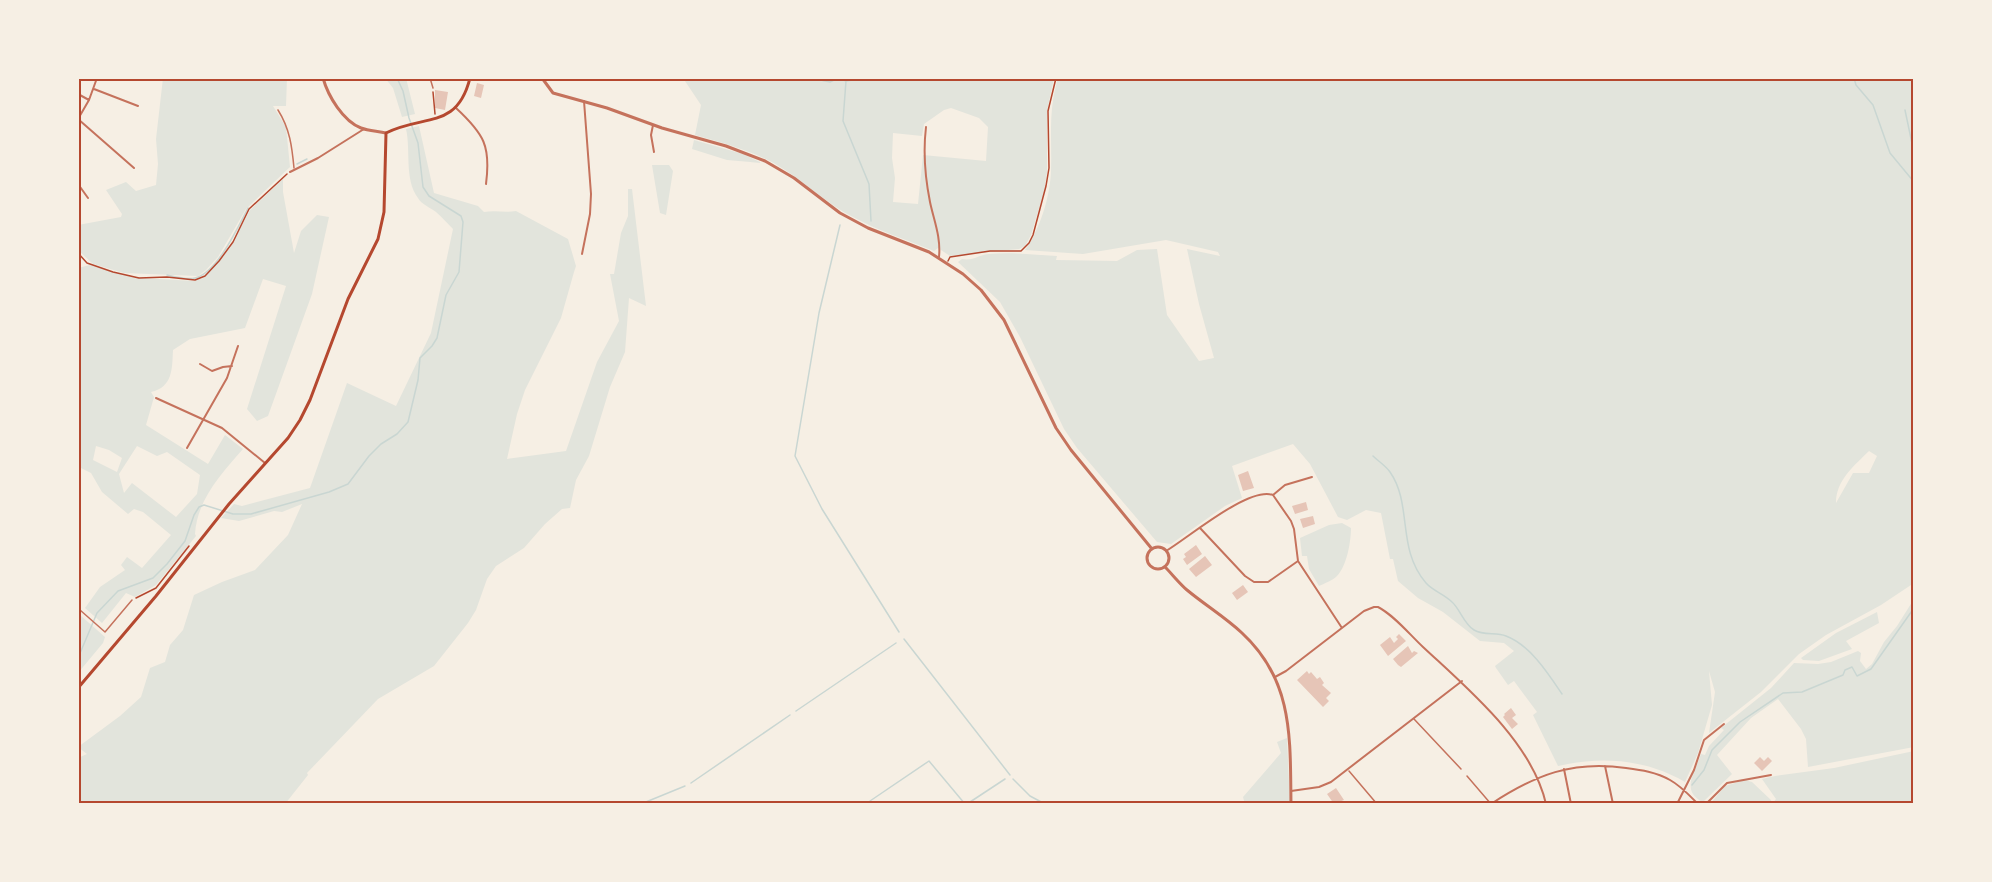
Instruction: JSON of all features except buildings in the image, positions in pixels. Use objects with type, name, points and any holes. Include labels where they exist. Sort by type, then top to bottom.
[{"type":"main road","points":[[78,688],[219,515],[288,438],[300,420],[310,400],[348,299],[378,239],[384,212],[386,132],[436,118],[456,108],[464,98],[470,78]]},
{"type":"street","points":[[97,78],[89,100],[78,119],[134,168]]},
{"type":"street","points":[[323,78],[333,99],[354,124],[364,129],[386,132]]},
{"type":"street","points":[[542,78],[553,93],[745,153],[780,170],[840,213],[947,262],[975,285],[993,304],[1004,320],[1056,428],[1071,450],[1152,549]]},
{"type":"street","points":[[94,89],[138,106]]},
{"type":"street","points":[[78,94],[89,100]]},
{"type":"street","points":[[582,254],[590,214],[591,194],[584,101]]},
{"type":"street","points":[[456,108],[474,124],[485,142],[488,154],[486,184]]},
{"type":"street","points":[[652,125],[654,153]]},
{"type":"street","points":[[926,127],[925,170],[938,231],[939,257]]},
{"type":"street","points":[[290,172],[318,158],[364,129]]},
{"type":"street","points":[[78,184],[88,198]]},
{"type":"street","points":[[187,448],[232,366],[238,346]]},
{"type":"street","points":[[200,364],[212,371],[232,366]]},
{"type":"street","points":[[156,398],[204,419],[234,436],[265,463]]},
{"type":"street","points":[[1166,550],[1243,501],[1264,494],[1273,495],[1285,485],[1312,477]]},
{"type":"street","points":[[1273,495],[1291,521],[1298,561],[1342,628]]},
{"type":"street","points":[[1200,528],[1245,576],[1254,582],[1268,582],[1298,561]]},
{"type":"street","points":[[1159,547],[1166,550],[1169,558],[1165,567],[1156,569],[1148,563],[1148,555],[1152,549],[1159,547]]},
{"type":"street","points":[[1165,567],[1186,590],[1242,633],[1275,677],[1284,701],[1290,736],[1292,804]]},
{"type":"street","points":[[1275,677],[1364,611],[1378,607],[1462,681],[1499,721],[1525,756],[1537,777],[1546,804]]},
{"type":"street","points":[[1291,791],[1319,787],[1331,782],[1462,681]]},
{"type":"street","points":[[1677,804],[1704,740],[1724,724]]},
{"type":"street","points":[[1494,803],[1537,777],[1564,769],[1605,766],[1655,773],[1684,790],[1698,804]]},
{"type":"street","points":[[1605,766],[1613,804]]},
{"type":"street","points":[[1564,769],[1571,804]]},
{"type":"street","points":[[1706,804],[1727,783],[1771,775]]},
{"type":"lane","points":[[430,78],[433,88]]},
{"type":"lane","points":[[278,110],[286,122],[291,140],[294,168]]},
{"type":"lane","points":[[80,610],[105,632],[132,600]]},
{"type":"lane","points":[[1414,718],[1461,769]]},
{"type":"lane","points":[[1348,770],[1377,804]]},
{"type":"lane","points":[[1467,776],[1494,803]]},
{"type":"path","points":[[947,262],[950,257],[970,254],[1021,251],[1031,240],[1047,179],[1048,111],[1056,78]]},
{"type":"path","points":[[433,88],[436,118]]},
{"type":"path","points":[[78,253],[87,263],[139,278],[195,280],[205,276],[219,261],[233,242],[249,209],[290,172]]},
{"type":"path","points":[[132,600],[156,588],[189,546],[193,548]]},
{"type":"shaded area","points":[[163,78],[287,78],[286,106],[273,106],[286,127],[290,167],[246,209],[218,257],[198,276],[124,273],[93,264],[78,250],[78,225],[121,217],[122,214],[106,190],[126,182],[136,191],[156,185],[158,164],[156,139]]},
{"type":"shaded area","points":[[385,78],[406,78],[415,114],[402,117],[393,88]]},
{"type":"shaded area","points":[[683,78],[1054,78],[1047,111],[1047,173],[1044,192],[1031,235],[1025,246],[1019,249],[950,256],[938,248],[934,251],[893,235],[844,212],[785,170],[764,158],[695,135],[701,105]],"holes":[[[951,108],[979,118],[988,127],[986,161],[923,155],[918,204],[893,202],[895,178],[892,158],[893,133],[922,136],[924,124],[944,110]]]},
{"type":"shaded area","points":[[1058,78],[1914,78],[1914,583],[1881,605],[1826,635],[1799,654],[1761,692],[1709,733],[1715,692],[1709,671],[1712,705],[1698,753],[1685,782],[1655,768],[1639,764],[1590,761],[1558,766],[1533,715],[1537,712],[1514,681],[1508,685],[1495,666],[1514,651],[1504,643],[1480,641],[1443,612],[1418,598],[1398,581],[1393,559],[1390,559],[1381,513],[1366,510],[1347,520],[1338,517],[1310,464],[1293,444],[1232,466],[1242,498],[1225,506],[1171,544],[1157,542],[1077,448],[1064,429],[1020,337],[1000,302],[958,262],[962,259],[1006,253],[1057,256],[1056,260],[1117,261],[1137,250],[1157,249],[1167,315],[1199,361],[1214,358],[1187,249],[1220,256],[1218,252],[1166,240],[1083,254],[1025,250],[1040,223],[1049,191],[1055,90]],"holes":[[[1869,451],[1877,456],[1869,473],[1853,473],[1836,503],[1842,480],[1852,468]]]},
{"type":"shaded area","points":[[419,126],[434,193],[478,206],[484,212],[516,211],[568,239],[576,266],[561,318],[525,390],[507,459],[566,451],[597,362],[619,321],[610,274],[614,274],[621,233],[628,216],[628,189],[632,189],[646,306],[629,298],[625,352],[610,387],[589,456],[576,480],[570,508],[562,509],[524,548],[496,566],[487,579],[476,610],[468,623],[434,666],[378,699],[307,773],[308,775],[285,804],[78,804],[78,758],[87,754],[78,747],[120,716],[141,697],[150,668],[165,662],[170,645],[183,630],[194,595],[255,570],[288,535],[302,504],[282,512],[274,511],[239,521],[221,518],[234,504],[242,506],[310,488],[347,383],[396,406],[431,333],[453,229],[436,212],[419,200],[411,182],[406,129]]},
{"type":"shaded area","points":[[694,140],[743,154],[762,163],[727,160],[692,149]]},
{"type":"shaded area","points":[[652,165],[669,165],[673,171],[666,215],[660,213]]},
{"type":"shaded area","points":[[283,179],[283,192],[294,253],[301,231],[317,215],[329,217],[312,294],[268,416],[257,421],[247,409],[286,286],[263,279],[245,328],[190,339],[173,350],[170,376],[167,382],[158,390],[151,392],[154,397],[146,425],[208,464],[225,435],[243,449],[205,499],[197,522],[196,536],[156,585],[135,597],[126,593],[102,623],[85,608],[100,587],[125,570],[121,565],[127,557],[142,568],[171,535],[143,512],[134,509],[128,514],[102,492],[91,473],[81,468],[78,462],[80,449],[78,439],[78,268],[90,265],[141,278],[194,281],[203,278],[230,248],[250,210]],"holes":[[[96,446],[109,450],[122,458],[117,472],[93,460]],[[137,446],[157,456],[167,452],[200,475],[197,494],[176,517],[132,483],[124,493],[119,474]]]},
{"type":"shaded area","points":[[1342,523],[1351,528],[1346,560],[1337,576],[1319,586],[1309,569],[1307,556],[1302,556],[1300,538],[1329,525]]},
{"type":"shaded area","points":[[1914,599],[1914,690],[1912,692],[1914,693],[1914,747],[1808,767],[1806,739],[1778,699],[1751,718],[1717,755],[1732,774],[1703,802],[1696,798],[1691,787],[1693,774],[1701,754],[1705,755],[1709,746],[1724,730],[1721,728],[1771,688],[1794,663],[1831,662],[1858,651],[1861,653],[1860,661],[1866,669],[1872,664],[1884,642]]},
{"type":"shaded area","points":[[1877,612],[1879,623],[1846,641],[1852,649],[1819,661],[1801,658],[1836,633]]},
{"type":"shaded area","points":[[80,615],[105,637],[103,643],[78,673],[78,619]]},
{"type":"shaded area","points":[[1287,738],[1290,804],[1245,804],[1243,797],[1281,753],[1277,742]]},
{"type":"shaded area","points":[[1914,751],[1914,804],[1772,804],[1776,799],[1762,779],[1834,768]]},
{"type":"shaded area","points":[[1745,780],[1752,782],[1771,800],[1772,804],[1710,804],[1725,786]]},
{"type":"waterway","points":[[78,658],[97,613],[118,591],[153,578],[167,564],[185,541],[199,507],[204,505],[233,514],[251,514],[329,492],[348,484],[369,456],[381,444],[397,434],[408,422],[418,380],[420,358],[437,338],[446,295],[459,272],[463,222],[461,216],[429,196],[423,187],[418,143],[397,78]]},
{"type":"waterway","points":[[811,78],[830,82],[838,78],[846,81],[865,78]]},
{"type":"waterway","points":[[1854,78],[1856,85],[1873,105],[1890,153],[1914,182]]},
{"type":"waterway","points":[[846,81],[843,121],[869,184],[871,221]]},
{"type":"waterway","points":[[1905,110],[1914,153]]},
{"type":"waterway","points":[[297,164],[307,159]]},
{"type":"waterway","points":[[167,275],[189,279],[211,268],[233,237],[248,208]]},
{"type":"waterway","points":[[840,225],[819,313],[795,456],[822,509],[899,632]]},
{"type":"waterway","points":[[1373,456],[1388,470],[1397,485],[1411,556],[1426,583],[1452,602],[1474,630],[1506,636],[1523,646],[1538,660],[1562,694]]},
{"type":"waterway","points":[[1692,785],[1704,770],[1712,750],[1740,722],[1783,693],[1802,692],[1843,675],[1845,670],[1852,667],[1857,676],[1871,669],[1914,608]]},
{"type":"waterway","points":[[904,639],[1010,775]]},
{"type":"waterway","points":[[796,711],[896,643]]},
{"type":"waterway","points":[[691,783],[790,715]]},
{"type":"waterway","points":[[870,801],[929,761],[965,804]]},
{"type":"waterway","points":[[967,804],[1005,779]]},
{"type":"waterway","points":[[1013,779],[1030,796],[1045,804]]},
{"type":"waterway","points":[[641,804],[685,786]]}]
